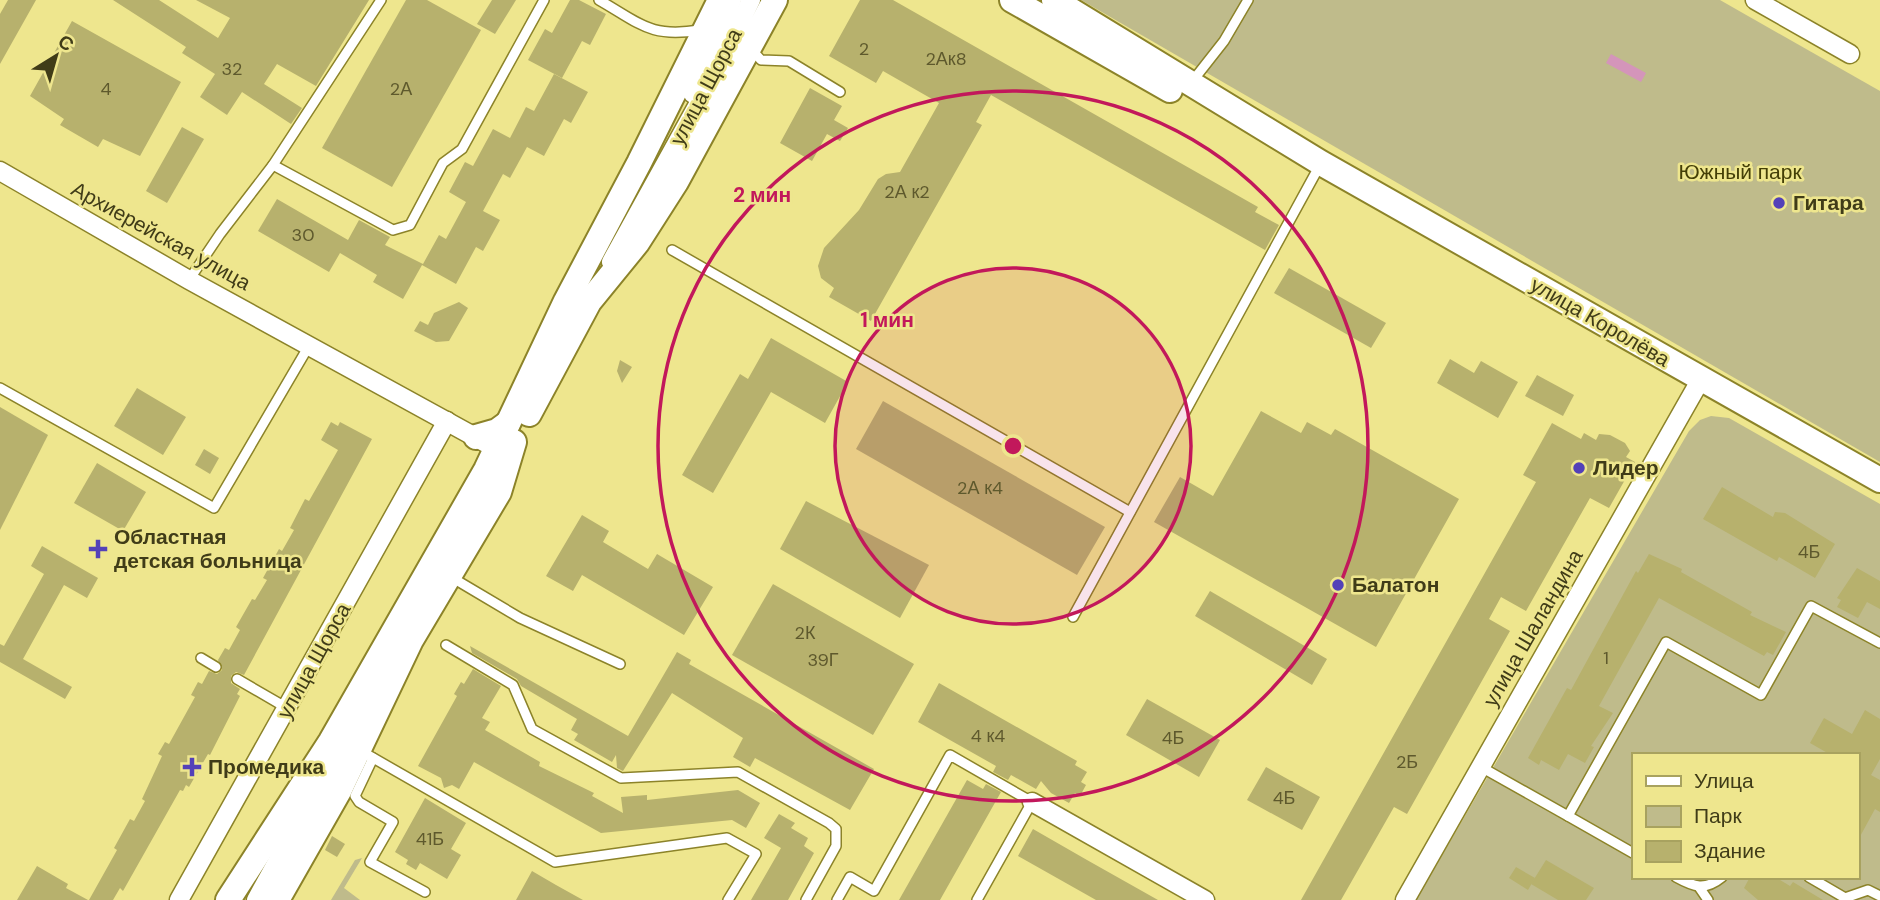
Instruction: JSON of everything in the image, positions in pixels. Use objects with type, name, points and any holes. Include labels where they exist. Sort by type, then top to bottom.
[{"type":"main road","points":[[499,446],[566,301],[720,0]]},
{"type":"main road","points":[[589,302],[637,243],[759,55],[775,0]]},
{"type":"main road","name":"улица Королёва","points":[[1012,0],[1174,92],[1321,163]]},
{"type":"main road","name":"улица Королёва","points":[[1054,0],[1321,163],[1880,480]]},
{"type":"main road","name":"улица Щорса","points":[[228,900],[331,741],[499,446],[589,302]]},
{"type":"main road","name":"улица Щорса","points":[[277,900],[367,754],[411,640],[499,492],[499,446]]},
{"type":"street","name":"улица Щорса","points":[[659,173],[732,0]]},
{"type":"street","name":"улица Щорса","points":[[589,302],[722,61],[751,0]]},
{"type":"street","points":[[1755,0],[1850,54]]},
{"type":"street","name":"Архиерейская улица","points":[[0,171],[189,280],[305,341],[447,421],[499,446]]},
{"type":"street","name":"улица Шаландина","points":[[1405,900],[1701,379]]},
{"type":"street","name":"улица Щорса","points":[[179,900],[447,421]]},
{"type":"street","name":"улица Щорса","points":[[254,900],[354,722],[411,640]]},
{"type":"street","points":[[268,874],[331,741]]},
{"type":"street","points":[[1032,802],[1205,900]]},
{"type":"lane","points":[[189,280],[273,165],[381,0]]},
{"type":"lane","points":[[273,165],[393,230],[410,225],[443,163],[462,149],[544,0]]},
{"type":"lane","points":[[599,0],[652,30],[669,34],[706,29]]},
{"type":"lane","points":[[1190,84],[1224,41],[1248,0]]},
{"type":"lane","points":[[759,55],[789,61],[840,92]]},
{"type":"lane","points":[[1073,617],[1321,163]]},
{"type":"lane","points":[[672,250],[1130,512]]},
{"type":"lane","points":[[0,388],[214,508],[305,341]]},
{"type":"lane","points":[[450,576],[520,618],[620,664]]},
{"type":"lane","points":[[1568,816],[1666,642],[1761,695],[1811,606],[1880,643]]},
{"type":"lane","points":[[446,645],[513,685],[531,729],[621,778],[738,772],[829,822],[836,829],[836,846],[806,900]]},
{"type":"lane","points":[[201,658],[216,667]]},
{"type":"lane","points":[[237,679],[288,708]]},
{"type":"lane","points":[[425,892],[370,862],[393,822],[359,802],[355,796],[367,754],[555,862],[727,838],[756,855],[729,900]]},
{"type":"lane","points":[[837,900],[850,877],[874,891],[950,755],[1032,802],[977,900]]},
{"type":"lane","points":[[1480,767],[1632,852]]},
{"type":"lane","points":[[1681,879],[1699,887],[1708,900]]},
{"type":"lane","points":[[1699,887],[1712,885],[1719,879]]},
{"type":"lane","points":[[1812,879],[1845,898],[1868,890],[1880,896]]},
{"type":"green space","name":"Южный парк","points":[[1081,0],[1720,0],[1880,91],[1880,462]]},
{"type":"green space","points":[[1711,416],[1729,418],[1880,504],[1880,900],[1416,900],[1689,431],[1700,420]]},
{"type":"green space","points":[[362,858],[344,888],[360,900],[331,900],[355,860]]},
{"type":"shaded area","points":[[1611,54],[1646,73],[1641,82],[1606,63]]},
{"type":"building","points":[[8,0],[36,0],[0,64],[0,14]]},
{"type":"building","points":[[113,0],[159,0],[218,38],[230,18],[196,0],[369,0],[316,86],[277,64],[264,84],[302,108],[291,124],[242,92],[227,115],[200,97],[215,74],[182,53],[186,47]]},
{"type":"building","points":[[406,0],[427,0],[481,30],[392,187],[322,148]]},
{"type":"building","points":[[492,0],[516,0],[495,34],[477,24]]},
{"type":"building","points":[[570,0],[579,0],[606,14],[590,45],[582,41],[562,78],[528,60],[545,29],[552,33]]},
{"type":"building","points":[[860,0],[893,0],[1258,207],[1255,212],[1279,225],[1265,250],[991,95],[976,122],[982,125],[871,321],[829,297],[834,288],[821,278],[818,266],[824,248],[859,210],[878,179],[886,174],[900,172],[939,103],[883,71],[876,83],[829,56]]},
{"type":"building","points":[[72,21],[181,82],[140,156],[103,139],[98,147],[60,125],[64,119],[30,96]]},
{"type":"building","points":[[554,74],[588,92],[571,123],[564,119],[544,156],[527,147],[510,178],[503,174],[483,211],[500,220],[483,251],[476,247],[456,284],[422,265],[403,299],[373,282],[377,275],[340,253],[329,272],[258,231],[277,199],[348,240],[359,220],[390,237],[385,245],[423,264],[439,235],[446,239],[466,202],[449,192],[465,162],[473,166],[493,129],[510,138],[526,107],[534,111]]},
{"type":"building","points":[[810,88],[842,106],[834,120],[848,128],[840,141],[827,134],[812,161],[780,143]]},
{"type":"building","points":[[182,127],[204,139],[167,203],[146,191]]},
{"type":"building","points":[[1289,268],[1386,323],[1371,348],[1274,293]]},
{"type":"building","points":[[459,302],[468,308],[449,341],[436,342],[414,331],[420,321],[428,325],[434,313]]},
{"type":"building","points":[[771,338],[848,382],[825,423],[771,392],[713,493],[682,475],[740,374],[748,379]]},
{"type":"building","points":[[1450,359],[1474,373],[1481,361],[1518,382],[1498,418],[1437,383]]},
{"type":"building","points":[[620,360],[632,367],[622,383],[617,371]]},
{"type":"building","points":[[1537,375],[1574,395],[1563,416],[1525,396]]},
{"type":"building","points":[[137,388],[186,417],[163,455],[114,426]]},
{"type":"building","points":[[883,401],[1105,527],[1077,575],[856,449]]},
{"type":"building","points":[[0,407],[48,435],[0,530]]},
{"type":"building","name":"Балатон","points":[[1261,411],[1301,433],[1307,422],[1331,435],[1335,429],[1459,499],[1376,647],[1154,522],[1180,477],[1213,496]]},
{"type":"building","points":[[331,422],[338,426],[340,422],[372,439],[244,675],[236,672],[231,676],[231,683],[240,689],[237,694],[240,696],[210,755],[208,754],[189,787],[186,785],[183,791],[180,790],[123,891],[120,888],[113,900],[89,900],[117,850],[114,848],[130,819],[134,821],[145,801],[142,799],[162,756],[158,754],[165,742],[169,744],[195,697],[191,695],[198,682],[202,684],[209,671],[217,674],[222,670],[218,660],[225,648],[229,650],[240,630],[236,627],[267,580],[263,578],[279,549],[282,551],[294,530],[290,528],[305,499],[309,501],[338,450],[321,440]]},
{"type":"building","points":[[1552,423],[1581,439],[1584,433],[1596,440],[1599,434],[1610,435],[1625,443],[1630,451],[1626,457],[1635,462],[1609,508],[1590,498],[1526,611],[1501,597],[1489,619],[1510,631],[1407,814],[1394,807],[1341,900],[1301,900],[1536,482],[1523,475]]},
{"type":"building","points":[[204,449],[219,458],[210,474],[195,465]]},
{"type":"building","points":[[97,463],[146,492],[123,531],[74,503]]},
{"type":"building","points":[[1722,487],[1773,517],[1775,512],[1785,513],[1835,544],[1815,578],[1779,557],[1777,561],[1703,519]]},
{"type":"building","points":[[806,501],[929,565],[900,618],[780,549]]},
{"type":"building","points":[[582,515],[609,531],[603,542],[648,569],[657,554],[713,587],[684,635],[582,575],[573,591],[546,576]]},
{"type":"building","points":[[42,546],[98,578],[87,598],[64,585],[23,659],[72,687],[65,699],[0,662],[0,644],[4,646],[44,574],[31,566]]},
{"type":"building","points":[[1649,554],[1682,569],[1681,572],[1752,612],[1750,615],[1786,632],[1773,655],[1767,652],[1764,656],[1659,598],[1599,706],[1613,713],[1591,746],[1594,747],[1585,763],[1568,754],[1559,770],[1541,760],[1539,765],[1528,758],[1567,688],[1571,690],[1636,571],[1638,573]]},
{"type":"building","points":[[1857,568],[1880,581],[1880,609],[1867,602],[1858,618],[1837,607],[1841,600],[1837,598]]},
{"type":"building","points":[[773,584],[914,664],[873,735],[732,655]]},
{"type":"building","points":[[1210,591],[1327,659],[1312,685],[1195,616]]},
{"type":"building","points":[[470,646],[628,736],[677,652],[691,660],[689,664],[874,769],[850,810],[755,758],[750,767],[733,757],[743,738],[672,693],[623,771],[617,768],[616,755],[612,762],[574,740],[578,734],[571,730],[577,719],[472,653]]},
{"type":"building","points":[[473,669],[501,686],[482,718],[490,722],[485,730],[540,762],[539,766],[594,793],[592,796],[623,813],[621,797],[647,795],[647,800],[738,790],[760,803],[746,828],[732,820],[601,833],[474,762],[459,789],[452,785],[444,788],[441,778],[418,766],[457,696],[454,694]]},
{"type":"building","points":[[939,683],[1077,761],[1075,765],[1087,772],[1081,782],[1086,785],[1080,796],[1075,793],[1069,803],[1051,793],[1041,781],[1036,789],[1011,775],[1008,780],[993,772],[996,766],[918,722]]},
{"type":"building","points":[[1147,699],[1220,740],[1199,777],[1126,735]]},
{"type":"building","points":[[1865,710],[1880,719],[1880,759],[1871,775],[1880,780],[1880,812],[1875,809],[1859,838],[1859,753],[1828,753],[1810,743],[1824,718],[1852,734]]},
{"type":"building","points":[[1266,767],[1320,797],[1302,830],[1247,800]]},
{"type":"building","points":[[967,780],[983,789],[986,784],[1001,792],[940,900],[899,900]]},
{"type":"building","points":[[425,798],[466,823],[451,849],[461,855],[447,879],[420,863],[416,870],[406,864],[408,860],[395,852]]},
{"type":"building","points":[[779,814],[795,823],[791,828],[808,838],[804,846],[814,853],[788,900],[751,900],[781,848],[764,838]]},
{"type":"building","points":[[1033,829],[1158,900],[1096,900],[1018,856]]},
{"type":"building","points":[[332,836],[345,844],[337,857],[325,850]]},
{"type":"building","points":[[1546,860],[1594,888],[1586,900],[1558,900],[1531,884]]},
{"type":"building","points":[[37,866],[68,884],[66,888],[88,900],[17,900]]},
{"type":"building","points":[[1516,867],[1535,878],[1528,890],[1509,878]]},
{"type":"building","points":[[532,871],[556,885],[583,900],[516,900]]},
{"type":"building","points":[[1749,879],[1778,879],[1790,886],[1793,882],[1823,900],[1758,900],[1744,888]]},
{"type":"place","name":"Гитара","points":[[1779,203]]},
{"type":"place","name":"Лидер","points":[[1579,468]]},
{"type":"place","name":"Областная детская больница","points":[[98,549]]},
{"type":"place","name":"Балатон","points":[[1338,585]]},
{"type":"place","name":"Промедика","points":[[192,767]]}]
